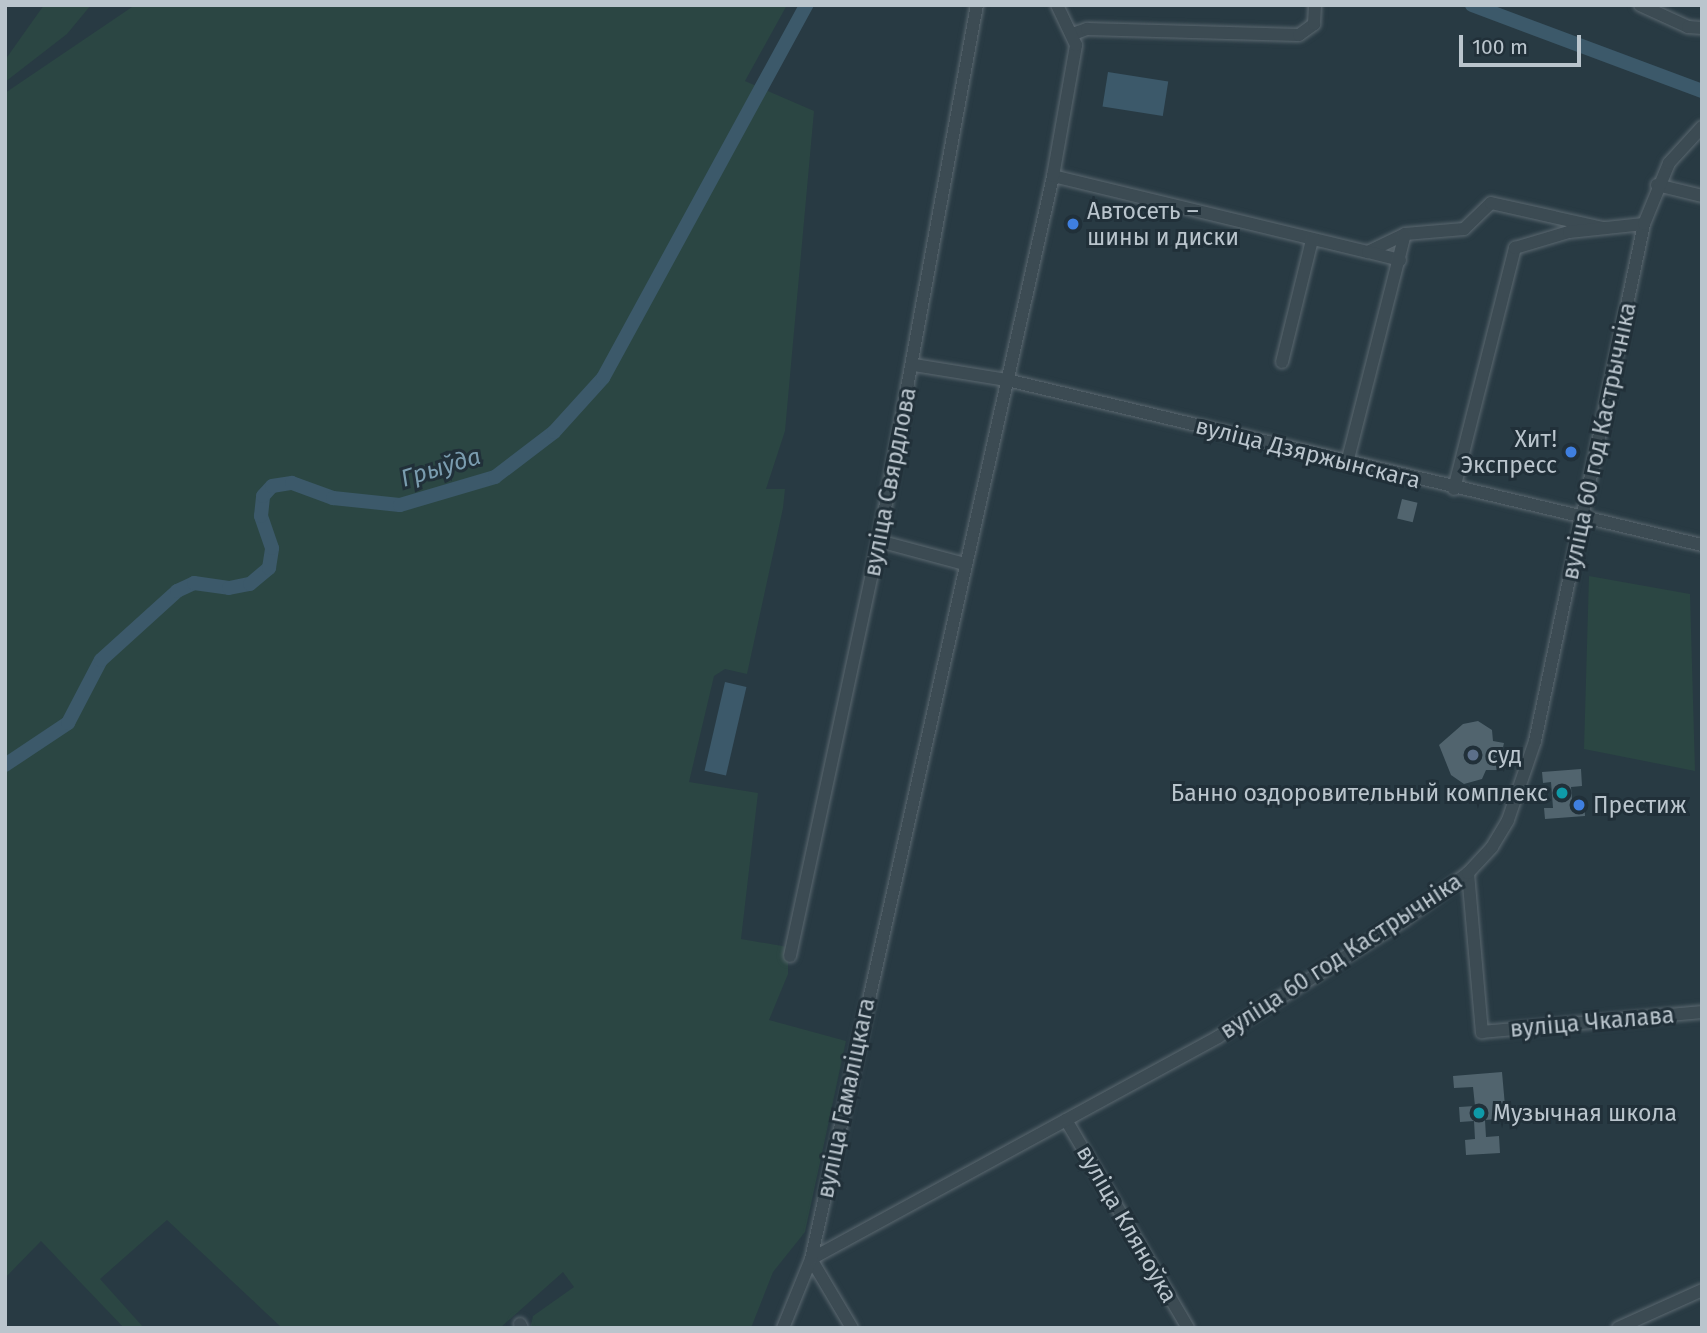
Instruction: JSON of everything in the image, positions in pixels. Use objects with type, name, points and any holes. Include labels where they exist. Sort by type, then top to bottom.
[{"type":"street","name":"вуліца Свярдлова","points":[[790,956],[914,365],[977,5]]},
{"type":"street","points":[[879,541],[965,564],[1075,68],[1073,34],[1057,5]]},
{"type":"street","points":[[1073,34],[1101,30],[1299,35],[1314,24],[1315,5]]},
{"type":"street","points":[[1640,5],[1702,28]]},
{"type":"street","name":"вуліца 60 год Кастрычніка","points":[[811,1259],[1066,1120],[1297,988],[1468,873],[1492,847],[1521,787],[1583,519],[1644,225],[1657,186],[1686,140],[1702,127]]},
{"type":"street","points":[[1053,176],[1400,260]]},
{"type":"street","points":[[1657,186],[1702,196]]},
{"type":"street","points":[[1368,252],[1405,234],[1464,229],[1491,203],[1603,228]]},
{"type":"street","points":[[1454,489],[1510,258],[1516,248],[1532,241],[1603,228],[1644,225]]},
{"type":"street","points":[[1347,463],[1405,234]]},
{"type":"street","points":[[1282,362],[1312,240]]},
{"type":"street","name":"вуліца Дзяржынскага","points":[[914,365],[1007,380],[1454,489],[1702,545]]},
{"type":"street","name":"вуліца Гамаліцкага","points":[[783,1328],[811,1259],[965,564]]},
{"type":"street","name":"вуліца Чкалава","points":[[1468,873],[1482,1032],[1702,1012]]},
{"type":"street","name":"вуліца Кляноўка","points":[[1066,1120],[1188,1328]]},
{"type":"street","points":[[811,1259],[852,1328]]},
{"type":"street","points":[[1618,1328],[1702,1290]]},
{"type":"green space","points":[[44,5],[91,5],[67,34],[5,82],[5,60]]},
{"type":"green space","points":[[135,5],[787,5],[745,81],[814,111],[785,431],[766,489],[785,489],[783,508],[747,674],[725,669],[714,676],[689,782],[758,793],[741,939],[788,947],[788,974],[769,1020],[846,1041],[805,1232],[773,1272],[751,1328],[530,1328],[533,1316],[574,1287],[563,1272],[500,1328],[282,1328],[167,1220],[100,1279],[144,1328],[124,1328],[41,1241],[5,1278],[5,93]]},
{"type":"green space","points":[[1589,576],[1690,594],[1695,771],[1584,749]]},
{"type":"water","points":[[1108,72],[1168,82],[1163,116],[1103,107]]},
{"type":"water","points":[[725,682],[746,687],[726,776],[705,771]]},
{"type":"building","points":[[1402,499],[1418,503],[1413,522],[1397,518]]},
{"type":"building","name":"суд","points":[[1478,721],[1492,730],[1493,741],[1504,743],[1498,770],[1486,770],[1482,779],[1464,784],[1451,775],[1439,745],[1463,724]]},
{"type":"building","name":"Банно оздоровительный комплекс","points":[[1581,769],[1582,786],[1571,787],[1572,799],[1584,799],[1585,816],[1545,819],[1544,808],[1553,808],[1551,782],[1543,783],[1542,772]]},
{"type":"building","name":"Музычная школа","points":[[1502,1072],[1505,1106],[1498,1106],[1499,1119],[1485,1120],[1486,1137],[1499,1136],[1500,1153],[1466,1155],[1465,1140],[1475,1139],[1474,1121],[1460,1122],[1459,1107],[1475,1106],[1473,1087],[1454,1088],[1453,1076]]},
{"type":"waterway","name":"Грыўда","points":[[5,765],[68,723],[101,660],[177,591],[194,583],[229,588],[250,584],[269,568],[272,548],[261,516],[263,496],[272,486],[292,483],[333,498],[400,505],[495,477],[554,432],[603,378],[806,5]]},
{"type":"waterway","points":[[1472,5],[1702,91]]},
{"type":"place","name":"Автосеть – шины и диски","points":[[1073,224]]},
{"type":"place","name":"Хит! Экспресс","points":[[1571,452]]},
{"type":"place","name":"суд","points":[[1473,755]]},
{"type":"place","name":"Банно оздоровительный комплекс","points":[[1562,793]]},
{"type":"place","name":"Престиж","points":[[1579,805]]},
{"type":"place","name":"Музычная школа","points":[[1479,1113]]}]
